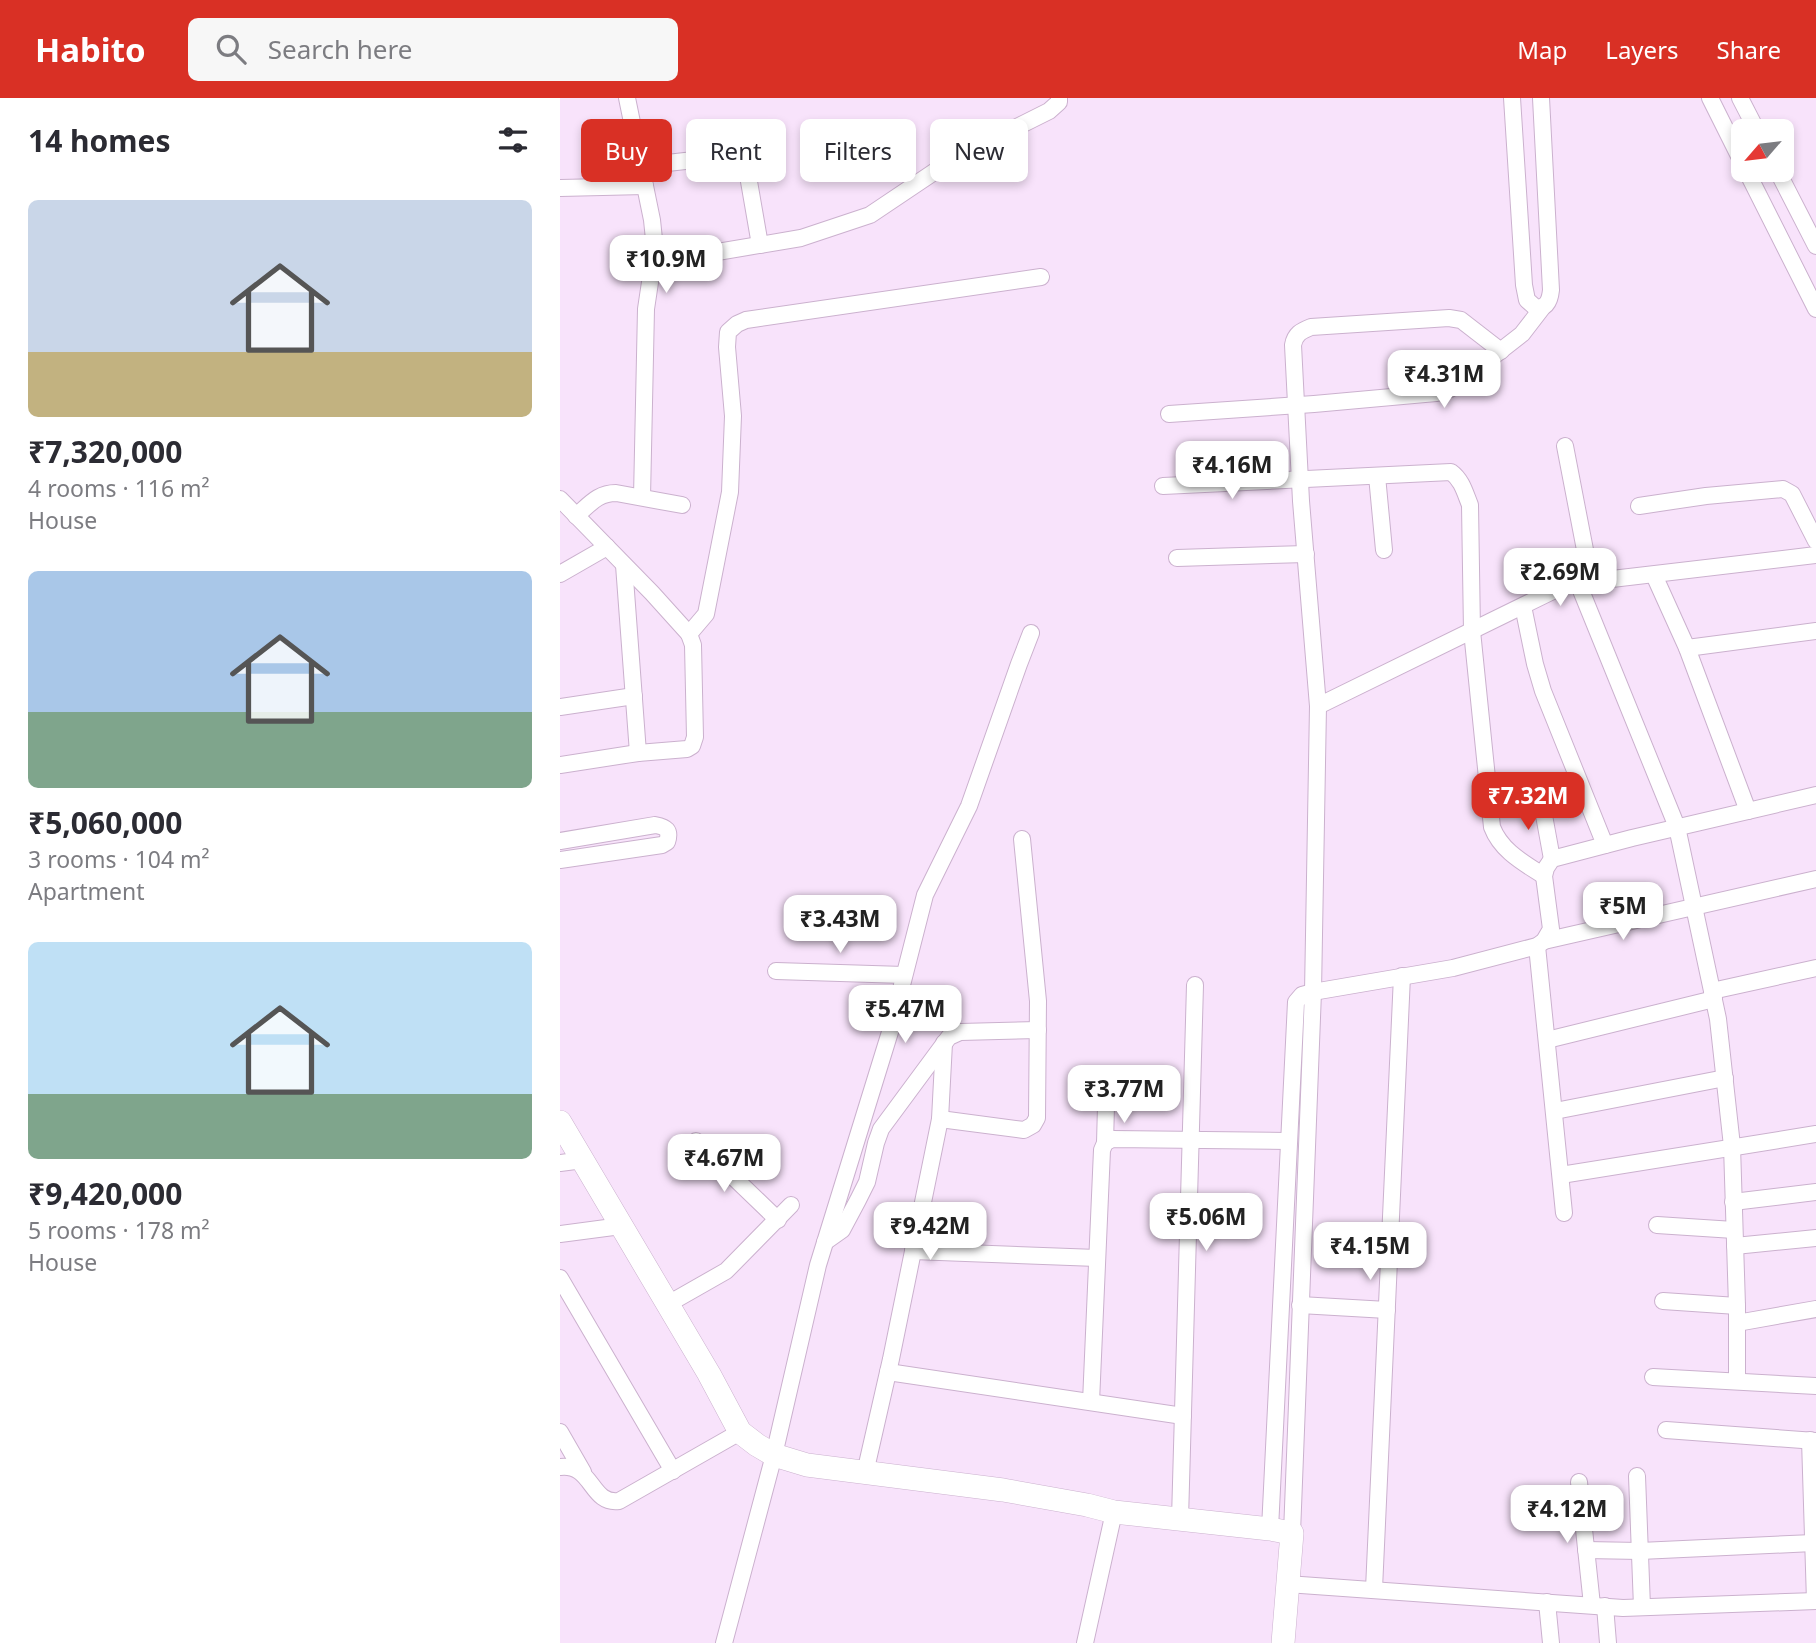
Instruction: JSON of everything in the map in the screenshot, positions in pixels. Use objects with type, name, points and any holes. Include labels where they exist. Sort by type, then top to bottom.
[{"type":"street","points":[[626,98],[631,119]]},
{"type":"street","points":[[653,263],[802,238],[870,215],[963,154],[1049,111],[1055,107],[1059,98]]},
{"type":"street","points":[[1512,98],[1524,285],[1527,300],[1536,308],[1542,308]]},
{"type":"street","points":[[1169,414],[1436,393],[1450,389],[1522,334],[1548,303],[1551,290],[1541,98]]},
{"type":"street","points":[[1710,98],[1731,140]]},
{"type":"street","points":[[1740,98],[1751,119]]},
{"type":"street","points":[[672,162],[729,156],[741,161],[747,170],[760,245]]},
{"type":"street","points":[[642,497],[646,309],[655,249],[644,182]]},
{"type":"street","points":[[1752,182],[1816,309]]},
{"type":"street","points":[[1783,182],[1816,246]]},
{"type":"street","points":[[560,188],[645,186]]},
{"type":"street","points":[[689,634],[706,614],[730,492],[733,416],[727,332],[747,320],[1041,277]]},
{"type":"street","points":[[1281,1531],[1298,1365],[1312,992],[1318,706],[1300,480],[1293,345],[1295,337],[1311,327],[1449,318],[1461,320],[1501,351]]},
{"type":"street","points":[[1565,446],[1585,582],[1677,827],[1718,1020],[1732,1146],[1737,1381]]},
{"type":"street","points":[[1163,486],[1451,472],[1457,476],[1470,505],[1472,631],[1492,827],[1495,836],[1509,852],[1544,876]]},
{"type":"street","points":[[1377,476],[1384,550]]},
{"type":"street","points":[[1639,506],[1783,489],[1793,494],[1816,541]]},
{"type":"street","points":[[576,516],[606,493],[682,505]]},
{"type":"street","points":[[560,499],[689,634],[693,645],[695,737],[692,746],[687,750],[638,753],[560,765]]},
{"type":"street","points":[[560,574],[607,547]]},
{"type":"street","points":[[1177,558],[1306,554]]},
{"type":"street","points":[[1318,706],[1563,586],[1816,555]]},
{"type":"street","points":[[624,565],[638,753]]},
{"type":"street","points":[[1654,575],[1687,648],[1748,811]]},
{"type":"street","points":[[1523,606],[1544,691],[1605,845]]},
{"type":"street","points":[[1687,648],[1816,631]]},
{"type":"street","points":[[724,1643],[774,1455],[818,1265],[890,1032],[925,895],[969,806],[1031,634]]},
{"type":"street","points":[[560,707],[634,696]]},
{"type":"street","points":[[1564,1213],[1547,1040],[1541,943],[1550,929],[1544,876],[1546,868],[1552,859],[1816,795]]},
{"type":"street","points":[[1541,799],[1552,859]]},
{"type":"street","points":[[560,841],[655,825],[664,827],[669,836],[667,842],[662,845],[560,860]]},
{"type":"street","points":[[940,1119],[1024,1130],[1034,1125],[1037,1118],[1038,1001],[1022,839]]},
{"type":"street","points":[[1283,1643],[1287,1584],[1281,1531],[1278,1362],[1296,1002],[1302,995],[1312,992],[1453,968],[1541,943],[1816,879]]},
{"type":"street","points":[[1547,1040],[1816,968]]},
{"type":"street","points":[[776,971],[904,975]]},
{"type":"street","points":[[1374,1589],[1402,976]]},
{"type":"street","points":[[1180,1519],[1195,985]]},
{"type":"street","points":[[825,1242],[842,1230],[867,1182],[881,1129],[950,1037],[960,1032],[1038,1030]]},
{"type":"street","points":[[865,1473],[940,1119],[944,1043]]},
{"type":"street","points":[[1555,1111],[1725,1078]]},
{"type":"street","points":[[1091,1402],[1106,1106]]},
{"type":"street","points":[[560,1122],[571,1162],[621,1226],[709,1374],[740,1433],[774,1455],[807,1465],[1003,1490],[1114,1512],[1281,1531]]},
{"type":"street","points":[[1561,1175],[1816,1134]]},
{"type":"street","points":[[1105,1143],[1112,1139],[1288,1142]]},
{"type":"street","points":[[696,1141],[778,1220]]},
{"type":"street","points":[[1733,1202],[1816,1192]]},
{"type":"street","points":[[668,1304],[726,1271],[791,1205]]},
{"type":"street","points":[[1657,1225],[1734,1238],[1816,1238]]},
{"type":"street","points":[[560,1234],[621,1226]]},
{"type":"street","points":[[913,1251],[1097,1258]]},
{"type":"street","points":[[560,1278],[673,1471]]},
{"type":"street","points":[[1663,1301],[1737,1306]]},
{"type":"street","points":[[1300,1305],[1387,1310]]},
{"type":"street","points":[[1737,1323],[1816,1309]]},
{"type":"street","points":[[1278,1362],[1298,1365]]},
{"type":"street","points":[[888,1372],[1183,1416]]},
{"type":"street","points":[[1653,1377],[1816,1386]]},
{"type":"street","points":[[1287,1584],[1598,1606],[1815,1601],[1813,1441],[1666,1430]]},
{"type":"street","points":[[560,1432],[583,1472],[601,1497],[610,1502],[619,1501],[740,1433]]},
{"type":"street","points":[[560,1467],[573,1467],[583,1472]]},
{"type":"street","points":[[1637,1476],[1642,1607]]},
{"type":"street","points":[[1580,1482],[1586,1550],[1608,1643]]},
{"type":"street","points":[[1085,1643],[1114,1512]]},
{"type":"street","points":[[1586,1550],[1640,1551],[1813,1543]]},
{"type":"street","points":[[1547,1602],[1551,1643]]}]
